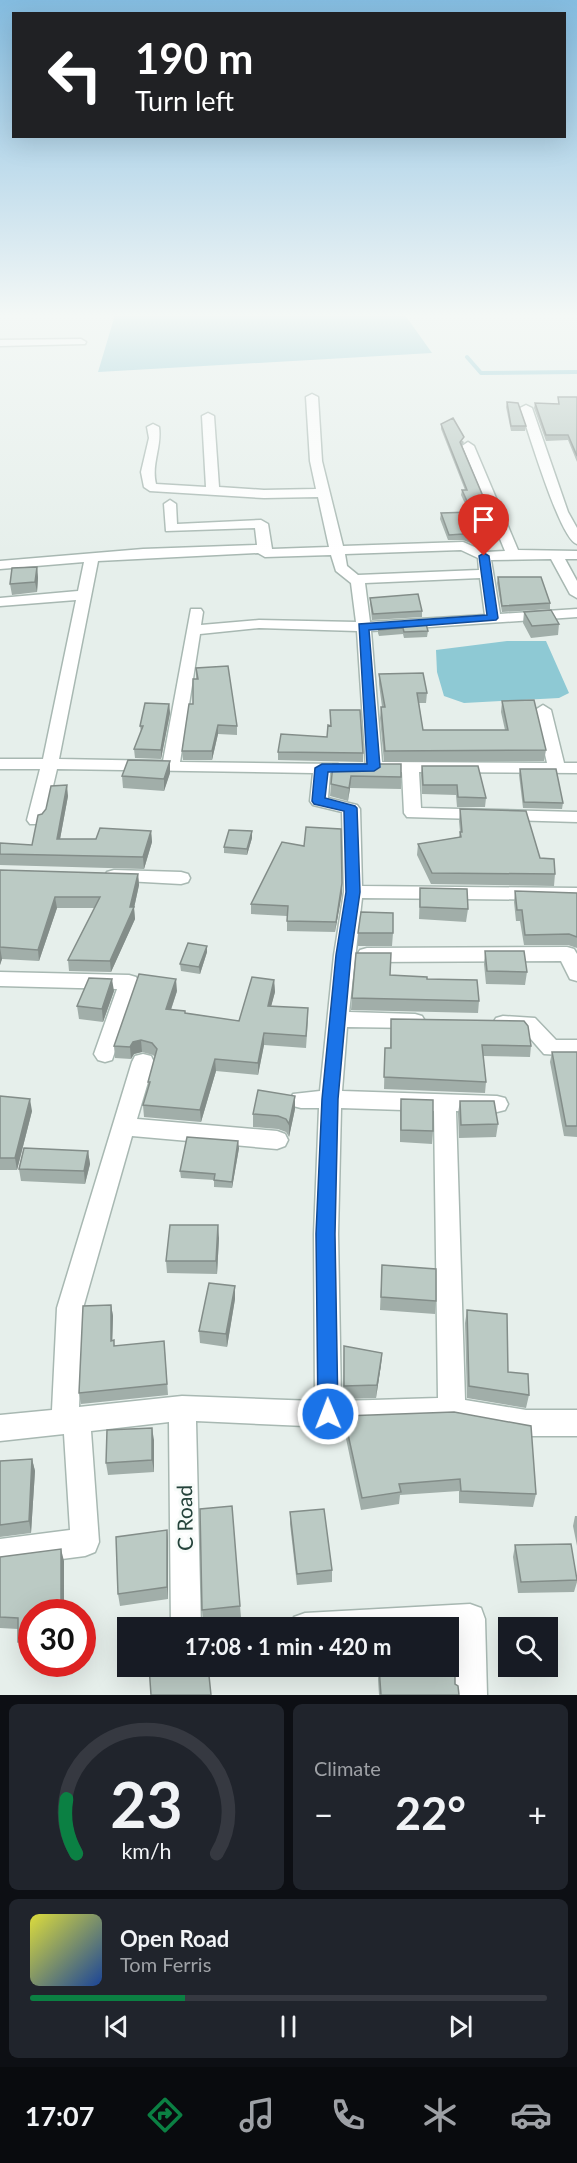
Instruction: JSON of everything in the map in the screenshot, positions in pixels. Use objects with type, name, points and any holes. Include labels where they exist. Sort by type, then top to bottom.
[{"type":"street","points":[[312,397],[316,461],[341,568],[358,582],[374,767]]},
{"type":"street","points":[[526,408],[562,512],[577,540]]},
{"type":"street","points":[[208,416],[213,491]]},
{"type":"street","points":[[153,427],[155,438],[147,472],[150,487],[264,494],[324,493]]},
{"type":"street","points":[[468,446],[513,554]]},
{"type":"street","points":[[170,504],[171,528],[261,524],[265,553],[463,546],[484,556],[577,555]]},
{"type":"street","points":[[0,565],[143,553],[265,549]]},
{"type":"street","points":[[556,555],[575,588]]},
{"type":"street","points":[[484,556],[493,618]]},
{"type":"street","points":[[36,820],[50,764],[82,596],[92,557]]},
{"type":"street","points":[[354,579],[486,574]]},
{"type":"street","points":[[0,602],[82,596]]},
{"type":"street","points":[[171,766],[196,612]]},
{"type":"street","points":[[193,630],[259,624],[363,627],[577,613]]},
{"type":"street","points":[[543,710],[557,768]]},
{"type":"street","points":[[0,764],[171,766],[221,769],[577,768]]},
{"type":"street","points":[[410,767],[413,813],[577,817]]},
{"type":"street","points":[[322,768],[319,801],[351,808],[353,892],[344,955],[330,1099],[326,1234],[328,1414]]},
{"type":"street","points":[[91,875],[181,878]]},
{"type":"street","points":[[353,892],[577,894]]},
{"type":"street","points":[[344,955],[567,954],[577,974]]},
{"type":"street","points":[[0,979],[129,982],[105,1054]]},
{"type":"street","points":[[339,1019],[434,1021]]},
{"type":"street","points":[[481,1022],[528,1023],[551,1048],[577,1048]]},
{"type":"street","points":[[0,1553],[85,1542],[71,1420],[70,1308],[143,1062]]},
{"type":"street","points":[[301,1100],[497,1104]]},
{"type":"street","points":[[445,1102],[452,1410]]},
{"type":"street","points":[[123,1127],[277,1140]]},
{"type":"street","points":[[0,1428],[182,1408],[328,1414],[452,1410],[526,1423],[577,1423]]},
{"type":"street","name":"C Road","points":[[182,1408],[186,1617]]},
{"type":"street","points":[[459,1620],[470,1619],[471,1695]]},
{"type":"water","points":[[507,641],[546,641],[569,693],[559,698],[464,703],[444,696],[437,672],[436,650]]},
{"type":"building","points":[[558,397],[577,397],[577,456],[568,435],[546,435],[535,403],[559,404]]},
{"type":"building","points":[[507,402],[518,403],[526,426],[511,426]]},
{"type":"building","points":[[453,418],[464,437],[460,442],[491,515],[487,515],[498,537],[473,538],[463,534],[449,535],[441,513],[472,512],[462,490],[467,490],[441,424]]},
{"type":"building","points":[[37,567],[35,582],[10,584],[12,568]]},
{"type":"building","points":[[498,577],[541,577],[550,603],[502,606]]},
{"type":"building","points":[[418,594],[422,611],[373,614],[370,598]]},
{"type":"building","points":[[551,610],[559,624],[532,626],[524,612]]},
{"type":"building","points":[[426,624],[428,631],[404,632],[403,628],[379,630],[378,627]]},
{"type":"building","points":[[228,666],[237,726],[218,725],[212,751],[182,751],[189,704],[193,704],[193,679],[198,679],[196,668]]},
{"type":"building","points":[[423,673],[427,693],[417,693],[423,730],[508,730],[502,701],[534,700],[546,750],[385,751],[381,707],[385,707],[379,674]]},
{"type":"building","points":[[145,703],[169,704],[161,750],[134,749],[143,726],[140,726]]},
{"type":"building","points":[[330,710],[360,710],[363,753],[278,752],[281,734],[327,737],[328,725],[331,726]]},
{"type":"building","points":[[128,760],[170,761],[164,779],[122,776]]},
{"type":"building","points":[[333,764],[401,764],[401,777],[351,776],[349,788],[331,784]]},
{"type":"building","points":[[422,766],[478,766],[486,798],[458,797],[457,785],[423,785]]},
{"type":"building","points":[[520,769],[556,769],[563,803],[524,802]]},
{"type":"building","points":[[67,785],[57,839],[96,839],[100,828],[151,831],[143,857],[0,854],[0,843],[32,845],[38,815],[46,809],[51,786]]},
{"type":"building","points":[[460,809],[526,811],[540,858],[554,859],[555,874],[432,873],[418,844],[461,837]]},
{"type":"building","points":[[306,827],[341,829],[342,883],[336,922],[287,921],[288,906],[251,904],[282,842],[304,846]]},
{"type":"building","points":[[229,830],[252,831],[247,849],[224,847]]},
{"type":"building","points":[[0,870],[138,874],[130,907],[134,907],[110,961],[68,960],[100,897],[55,897],[38,950],[0,947]]},
{"type":"building","points":[[420,888],[467,889],[468,909],[420,907]]},
{"type":"building","points":[[515,891],[577,893],[577,937],[569,934],[525,935],[522,910],[517,910]]},
{"type":"building","points":[[361,912],[393,913],[393,933],[358,933]]},
{"type":"building","points":[[188,943],[207,946],[199,967],[180,964]]},
{"type":"building","points":[[485,951],[524,951],[527,972],[487,971]]},
{"type":"building","points":[[356,953],[391,953],[390,975],[427,977],[427,979],[477,980],[479,1001],[352,998]]},
{"type":"building","points":[[139,974],[176,979],[166,1009],[239,1021],[252,977],[274,980],[268,1006],[308,1008],[306,1036],[264,1033],[258,1063],[215,1059],[200,1110],[143,1105],[157,1049],[152,1043],[141,1040],[133,1042],[130,1047],[114,1046]]},
{"type":"building","points":[[89,978],[112,979],[102,1009],[77,1006]]},
{"type":"building","points":[[391,1019],[524,1021],[528,1026],[531,1046],[482,1045],[486,1082],[384,1077],[385,1048],[391,1048]]},
{"type":"building","points":[[552,1052],[577,1052],[577,1126],[566,1126]]},
{"type":"building","points":[[258,1090],[295,1096],[289,1124],[286,1119],[278,1116],[253,1114]]},
{"type":"building","points":[[0,1096],[30,1099],[15,1158],[0,1158]]},
{"type":"building","points":[[401,1099],[433,1100],[433,1131],[401,1130]]},
{"type":"building","points":[[460,1101],[494,1101],[498,1124],[461,1125]]},
{"type":"building","points":[[187,1137],[238,1141],[232,1182],[214,1180],[215,1174],[180,1171]]},
{"type":"building","points":[[24,1148],[88,1151],[84,1171],[19,1169]]},
{"type":"building","points":[[170,1225],[218,1225],[216,1261],[166,1261]]},
{"type":"building","points":[[382,1265],[436,1269],[436,1301],[381,1297]]},
{"type":"building","points":[[209,1283],[235,1286],[226,1334],[199,1331]]},
{"type":"building","points":[[111,1305],[111,1341],[114,1340],[114,1346],[164,1341],[167,1384],[79,1393],[83,1306]]},
{"type":"building","points":[[467,1310],[507,1314],[508,1372],[528,1374],[529,1395],[469,1386]]},
{"type":"building","points":[[344,1346],[382,1353],[377,1385],[344,1386]]},
{"type":"building","points":[[454,1412],[531,1426],[536,1494],[461,1491],[460,1479],[399,1484],[401,1492],[362,1498],[344,1416]]},
{"type":"building","points":[[152,1428],[152,1460],[106,1463],[107,1430]]},
{"type":"building","points":[[32,1459],[29,1521],[0,1525],[0,1461]]},
{"type":"building","points":[[232,1506],[240,1606],[202,1610],[200,1509]]},
{"type":"building","points":[[324,1509],[332,1570],[297,1574],[290,1512]]},
{"type":"building","points":[[167,1530],[167,1587],[118,1594],[116,1537]]},
{"type":"building","points":[[571,1544],[577,1580],[521,1582],[515,1545]]},
{"type":"building","points":[[61,1549],[61,1599],[18,1599],[18,1618],[0,1617],[0,1557]]},
{"type":"building","points":[[150,1677],[209,1677],[211,1695],[151,1695]]},
{"type":"building","points":[[380,1677],[455,1677],[459,1695],[381,1695]]},
{"type":"route","points":[[328,1414],[326,1234],[330,1099],[344,955],[353,892],[351,808],[319,801],[322,768],[374,767],[363,627],[493,618],[484,556]]}]
